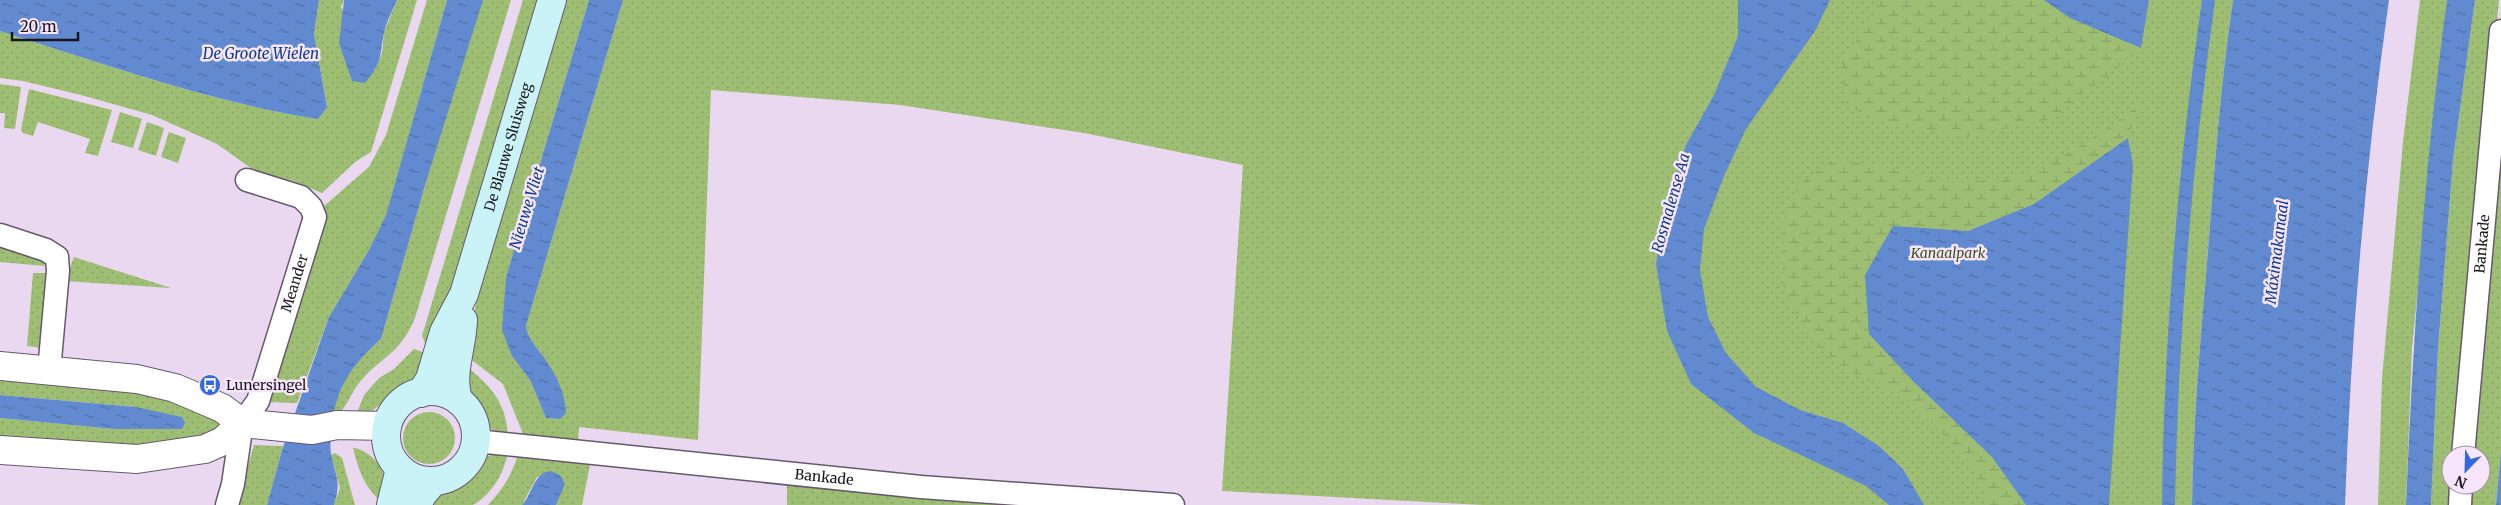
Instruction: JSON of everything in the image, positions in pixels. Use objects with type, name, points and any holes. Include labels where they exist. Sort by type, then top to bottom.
[{"type":"main road","name":"De Blauwe Sluisweg","points":[[421,393],[430,379],[444,332],[464,294],[552,0]]},
{"type":"main road","name":"De Blauwe Sluisweg","points":[[458,400],[453,383],[462,339],[464,294]]},
{"type":"main road","points":[[436,392],[458,400],[472,418],[476,441],[472,456],[462,469],[449,477],[434,481],[419,480],[400,469],[391,457],[387,435],[399,405],[421,393],[436,392]]},
{"type":"main road","points":[[391,505],[400,469]]},
{"type":"main road","points":[[417,505],[422,495],[434,481]]},
{"type":"street","name":"Bankade","points":[[2464,445],[2501,31]]},
{"type":"street","name":"Meander","points":[[247,180],[302,197],[311,207],[315,216],[260,394],[254,424]]},
{"type":"street","points":[[0,235],[46,250],[57,257],[58,278],[49,371]]},
{"type":"street","points":[[0,366],[137,379],[175,388],[254,424],[328,432],[387,435]]},
{"type":"street","points":[[0,450],[137,459],[205,449],[254,424]]},
{"type":"street","points":[[227,505],[254,424]]},
{"type":"street","name":"Bankade","points":[[476,441],[921,487],[1173,505]]},
{"type":"green space","points":[[319,0],[344,0],[341,7],[375,70],[382,53],[384,32],[397,0],[417,0],[371,152],[355,162],[322,193],[290,180],[255,171],[217,144],[152,115],[81,95],[23,81],[0,78],[0,31],[157,81],[237,103],[318,119],[327,106],[314,34]]},
{"type":"green space","points":[[427,0],[447,0],[386,216],[369,250],[329,317],[297,403],[267,402],[324,206],[369,167],[386,135]]},
{"type":"green space","points":[[481,0],[511,0],[415,318],[403,340],[359,383],[342,410],[334,410],[339,389],[344,380],[358,362],[381,339]]},
{"type":"green space","points":[[523,0],[537,0],[442,322],[432,346],[425,343],[422,336]]},
{"type":"green space","name":"Kanaalpark","points":[[564,0],[589,0],[506,277],[512,356],[530,380],[546,418],[560,419],[541,353],[528,337],[526,326],[623,0],[2233,0],[2221,99],[2202,324],[2195,414],[2192,505],[1482,505],[1222,491],[1243,165],[1084,133],[900,105],[711,90],[698,440],[579,427],[578,443],[523,434],[503,384],[465,355],[483,271]]},
{"type":"green space","points":[[1880,0],[2044,0],[2070,18],[2141,48],[2052,119],[1962,137],[1882,122],[1846,106],[1842,65]]},
{"type":"green space","points":[[2420,0],[2447,0],[2412,348],[2406,505],[2378,505],[2382,379],[2403,142]]},
{"type":"green space","points":[[2475,0],[2499,0],[2457,445],[2441,445],[2441,495],[2453,495],[2454,505],[2431,505],[2438,349],[2453,160]]},
{"type":"green space","points":[[0,84],[21,87],[15,129],[4,128],[5,113],[0,113]]},
{"type":"green space","points":[[29,89],[112,110],[98,156],[85,153],[90,139],[38,122],[33,136],[23,133],[21,130]]},
{"type":"green space","points":[[2139,105],[2128,138],[2034,204],[1968,231],[1894,226],[1869,334],[1912,380],[1992,457],[2026,505],[1990,505],[1969,460],[1923,414],[1894,393],[1845,369],[1807,336],[1783,286],[1782,222],[1799,184],[1832,161],[1872,164],[1960,183],[2017,177],[2065,155],[2102,132]]},
{"type":"green space","points":[[120,112],[142,119],[133,148],[111,142]]},
{"type":"green space","points":[[147,122],[164,128],[156,156],[138,150]]},
{"type":"green space","points":[[169,132],[186,138],[178,163],[161,157]]},
{"type":"green space","points":[[2501,132],[2501,451],[2496,505],[2468,505],[2468,495],[2491,495],[2491,445],[2472,445]]},
{"type":"green space","points":[[0,246],[43,260],[45,266],[0,262]]},
{"type":"green space","points":[[74,257],[171,288],[65,281]]},
{"type":"green space","points":[[33,273],[47,273],[42,348],[27,346]]},
{"type":"green space","points":[[414,349],[428,354],[416,376],[373,410],[355,418],[364,395],[379,378],[394,369]]},
{"type":"green space","points":[[465,365],[495,395],[504,413],[508,436],[491,429],[479,414],[464,388]]},
{"type":"green space","points":[[0,371],[132,384],[221,419],[218,435],[142,451],[0,440],[0,418],[114,429],[136,407],[0,395]]},
{"type":"green space","points":[[429,412],[443,416],[451,424],[455,438],[451,452],[443,460],[429,464],[415,460],[407,452],[403,438],[407,424],[415,416]]},
{"type":"green space","points":[[254,445],[283,446],[267,505],[237,505]]},
{"type":"green space","points":[[353,448],[368,454],[379,464],[384,476],[385,505],[372,493],[364,480]]},
{"type":"green space","points":[[508,448],[505,464],[497,481],[480,501],[473,505],[425,505],[432,498],[459,486],[486,457]]},
{"type":"green space","points":[[335,453],[342,458],[355,505],[334,505],[340,488],[331,455]]},
{"type":"green space","points":[[518,454],[591,460],[582,505],[556,505],[564,484],[560,475],[537,477],[522,505],[488,505],[506,481],[513,469]]},
{"type":"green space","points":[[787,480],[1023,505],[787,505]]},
{"type":"water","name":"De Groote Wielen","points":[[0,0],[319,0],[314,34],[327,107],[318,119],[237,103],[118,69],[0,31]]},
{"type":"water","name":"De Groote Wielen","points":[[344,0],[397,0],[385,29],[378,64],[365,83],[352,81],[339,43]]},
{"type":"water","points":[[447,0],[483,0],[426,182],[381,339],[354,367],[337,399],[330,447],[338,484],[334,505],[267,505],[282,450],[329,317],[369,250],[386,215]]},
{"type":"water","name":"Nieuwe Vliet","points":[[589,0],[623,0],[526,326],[530,338],[547,362],[564,397],[566,413],[560,419],[546,418],[530,380],[512,356],[502,330],[506,277]]},
{"type":"water","name":"Rosmalense Aa","points":[[1738,0],[1830,0],[1815,31],[1746,129],[1724,176],[1704,229],[1700,270],[1708,317],[1726,353],[1756,387],[1800,410],[1843,423],[1879,446],[1903,469],[1924,505],[1889,505],[1866,486],[1754,433],[1691,384],[1667,331],[1656,264],[1665,209],[1686,145],[1714,95],[1738,36]]},
{"type":"water","points":[[2044,0],[2149,0],[2141,48],[2070,18]]},
{"type":"water","points":[[2202,0],[2215,0],[2199,126],[2183,315],[2175,505],[2162,505],[2169,315],[2179,189]]},
{"type":"water","name":"Máximakanaal","points":[[2233,0],[2389,0],[2380,63],[2360,252],[2351,378],[2345,505],[2192,505],[2195,414],[2202,324],[2221,99]]},
{"type":"water","points":[[2447,0],[2475,0],[2453,160],[2438,349],[2431,505],[2406,505],[2412,378],[2426,189]]},
{"type":"water","points":[[2128,138],[2133,165],[2109,505],[2026,505],[1992,457],[1912,380],[1869,334],[1865,275],[1893,226],[1968,231],[2034,204]]},
{"type":"water","points":[[0,395],[136,407],[182,417],[185,423],[182,429],[114,429],[0,418]]},
{"type":"water","points":[[2501,451],[2501,505],[2496,505]]},
{"type":"water","points":[[550,471],[560,475],[565,484],[556,505],[522,505],[540,476]]},
{"type":"place","name":"Lunersingel","points":[[210,385]]}]
